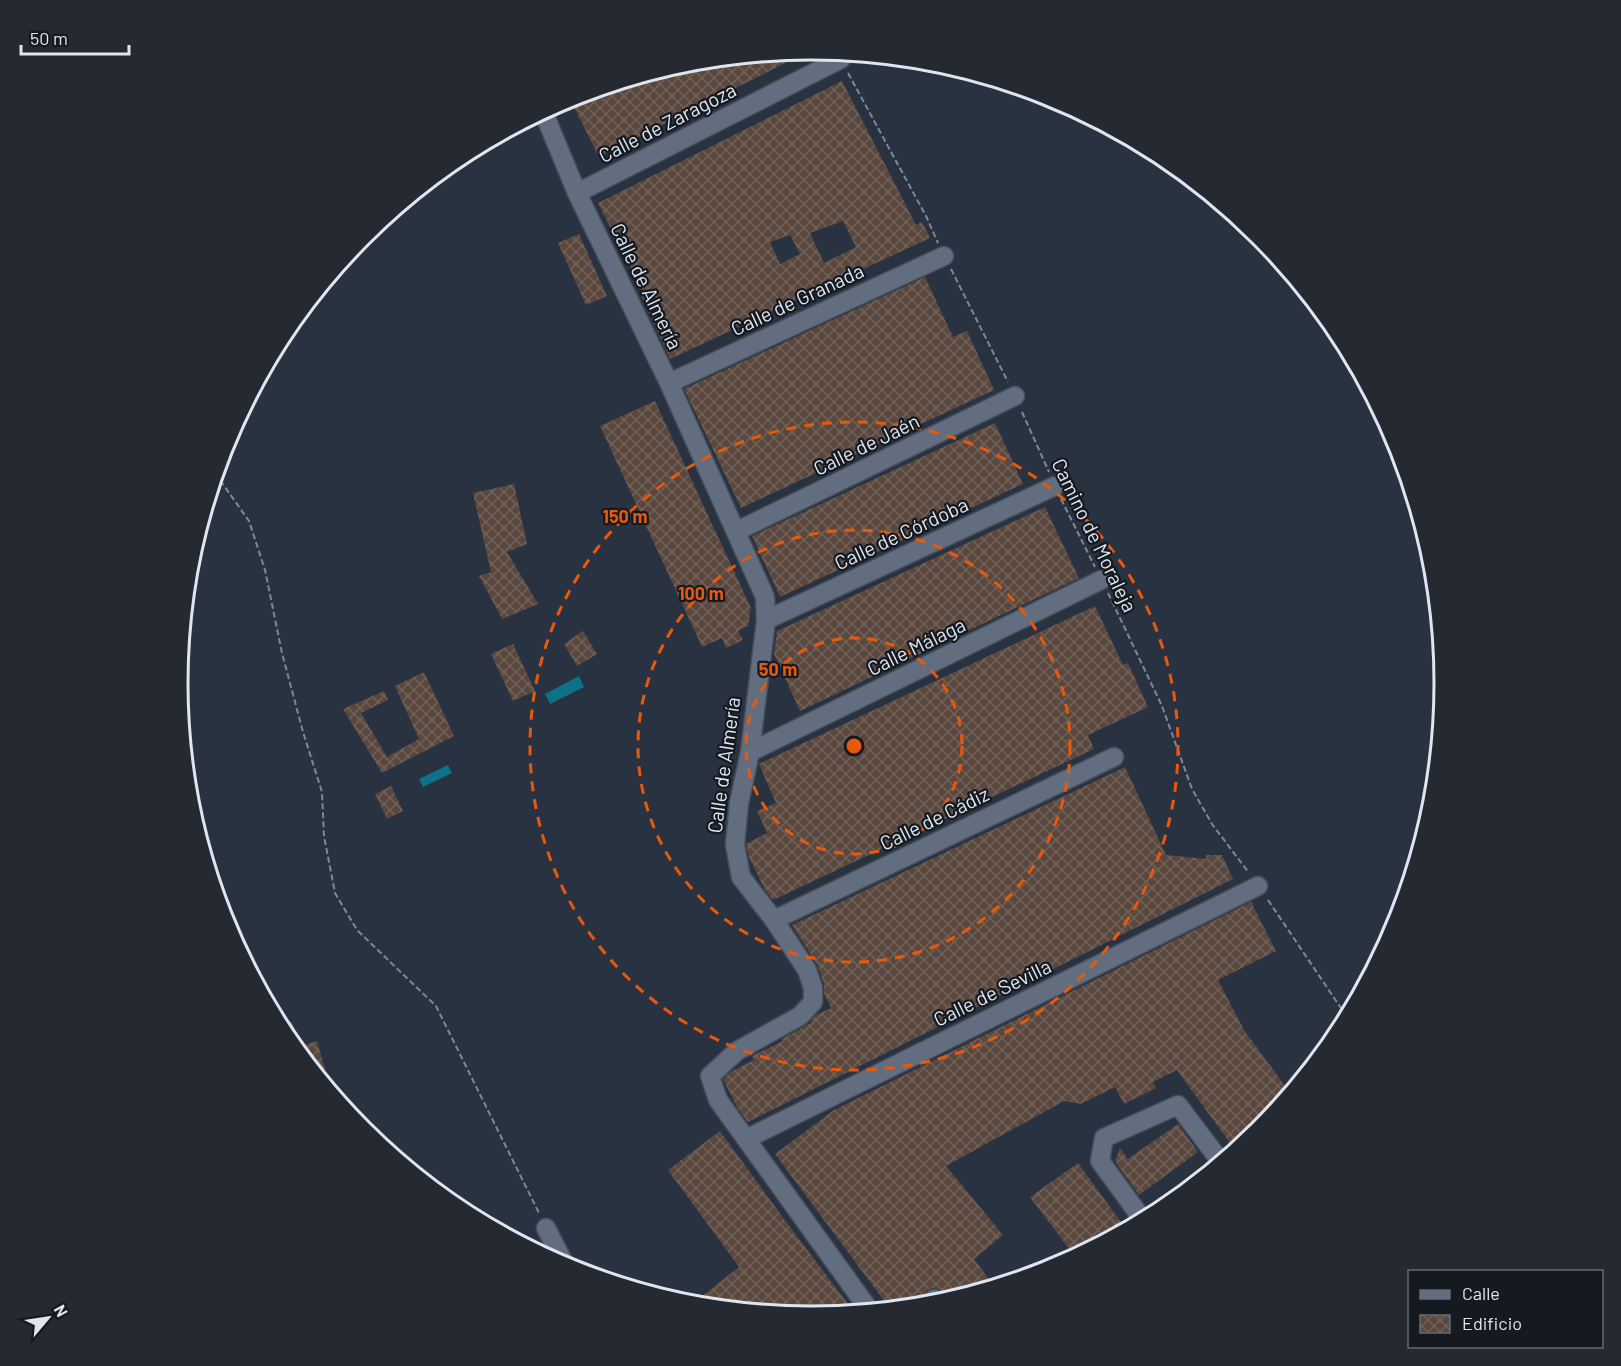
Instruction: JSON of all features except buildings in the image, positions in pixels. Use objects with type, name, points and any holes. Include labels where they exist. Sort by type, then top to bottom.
[{"type":"street","name":"Calle de Zaragoza","points":[[577,193],[838,61]]},
{"type":"street","name":"Calle de Almería","points":[[546,119],[577,193],[669,383],[765,597],[766,620],[750,752],[739,803],[735,845],[741,877],[774,920],[807,970],[813,988],[813,1002],[800,1016],[737,1051],[710,1076],[718,1100],[865,1304]]},
{"type":"street","name":"Calle de Granada","points":[[669,383],[944,256]]},
{"type":"street","name":"Calle de Jaén","points":[[736,531],[1015,396]]},
{"type":"street","name":"Calle de Córdoba","points":[[766,620],[1055,486]]},
{"type":"street","name":"Calle Málaga","points":[[750,752],[1101,580]]},
{"type":"street","name":"Calle de Cádiz","points":[[774,920],[1114,757]]},
{"type":"street","name":"Calle de Sevilla","points":[[746,1139],[1258,886]]},
{"type":"street","points":[[1138,1213],[1100,1161],[1104,1138],[1179,1105],[1216,1155]]},
{"type":"street","points":[[546,1228],[559,1253]]},
{"type":"path","name":"Camino de Moraleja","points":[[842,61],[926,216],[1015,396],[1055,486],[1162,706],[1192,789],[1212,824],[1258,886],[1341,1009]]},
{"type":"path","points":[[221,482],[249,521],[265,570],[282,653],[322,792],[324,836],[335,893],[357,930],[435,1006],[546,1228]]},
{"type":"water","points":[[579,676],[584,687],[550,704],[545,694]]},
{"type":"water","points":[[448,765],[452,773],[423,787],[419,779]]}]
